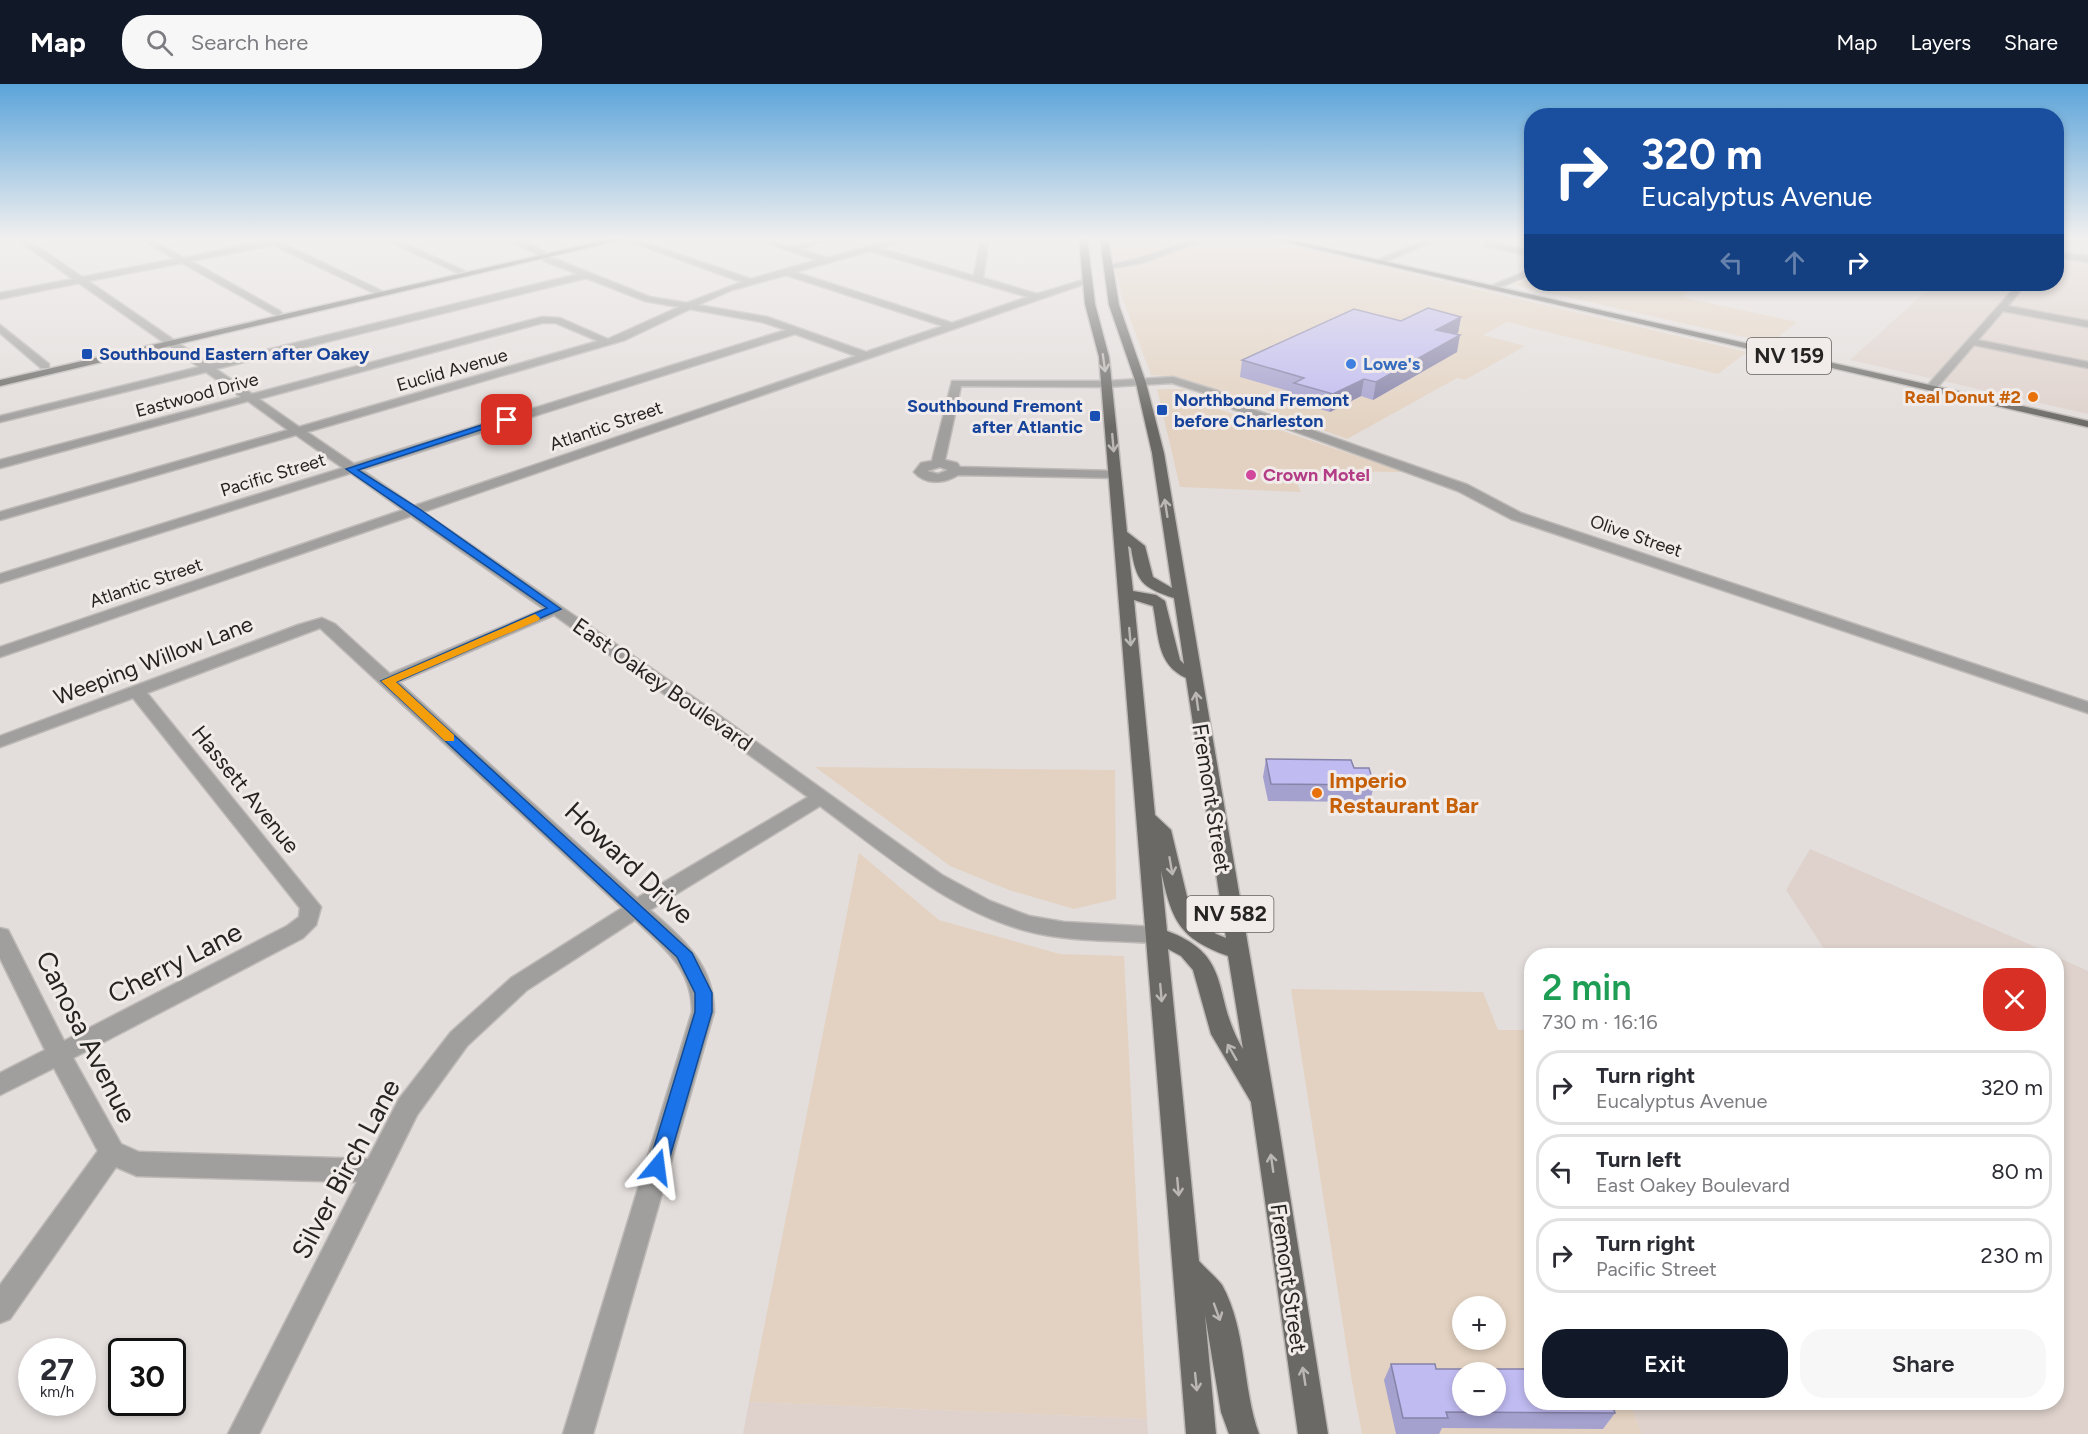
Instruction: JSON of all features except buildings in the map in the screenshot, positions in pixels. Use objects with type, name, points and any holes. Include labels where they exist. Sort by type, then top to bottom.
[{"type":"main road","points":[[0,383],[277,313],[335,301]]},
{"type":"main road","points":[[0,376],[339,301]]},
{"type":"main road","name":"NV 582","points":[[1092,301],[1104,357],[1116,475],[1184,1265],[1201,1434]]},
{"type":"main road","name":"Fremont Street","points":[[1113,301],[1141,383],[1156,445],[1262,1101],[1313,1434]]},
{"type":"main road","name":"NV 159","points":[[1556,301],[1705,337],[2088,417]]},
{"type":"main road","name":"NV 159","points":[[1564,301],[1680,326],[2088,424]]},
{"type":"main road","points":[[1646,323],[1680,326],[1705,337]]},
{"type":"main road","points":[[1120,533],[1138,546],[1143,576],[1148,582],[1180,595]]},
{"type":"main road","points":[[1126,594],[1151,598],[1160,604],[1172,661],[1180,669],[1193,675]]},
{"type":"main road","points":[[1145,817],[1161,830],[1179,906],[1190,924],[1208,940],[1236,950]]},
{"type":"main road","points":[[1155,935],[1181,943],[1201,961],[1225,1039],[1262,1101]]},
{"type":"main road","points":[[1184,1265],[1211,1294],[1221,1320],[1236,1412],[1244,1434]]},
{"type":"street","name":"East Oakey Boulevard","points":[[113,301],[350,469],[415,510],[556,609],[822,796],[935,879],[974,902],[1014,920],[1041,926],[1155,935]]},
{"type":"street","points":[[256,301],[277,313]]},
{"type":"street","points":[[0,419],[480,301]]},
{"type":"street","points":[[659,301],[738,314],[797,330],[866,356]]},
{"type":"street","name":"Euclid Avenue","points":[[0,516],[608,342],[645,329],[697,301]]},
{"type":"street","points":[[876,301],[952,326]]},
{"type":"street","name":"Atlantic Street","points":[[0,652],[1024,301]]},
{"type":"street","points":[[1933,386],[2008,301]]},
{"type":"street","points":[[2002,308],[2088,324]]},
{"type":"street","name":"Eastwood Drive","points":[[0,464],[542,320],[557,320],[608,342]]},
{"type":"street","points":[[0,328],[45,366]]},
{"type":"street","name":"Pacific Street","points":[[0,579],[797,330]]},
{"type":"street","points":[[1973,342],[2088,365]]},
{"type":"street","name":"Olive Street","points":[[1107,384],[1141,383],[1177,386],[1180,382],[1214,393],[1237,407],[1463,488],[1518,516],[2088,708]]},
{"type":"street","points":[[938,463],[956,383],[1107,384]]},
{"type":"street","points":[[955,471],[950,465],[938,463],[925,465],[920,472],[926,477],[938,478],[949,476],[955,471],[1116,475]]},
{"type":"street","points":[[387,681],[556,609]]},
{"type":"street","name":"Howard Drive","points":[[322,623],[330,627],[684,953],[704,993],[704,1012],[578,1434]]},
{"type":"street","name":"Weeping Willow Lane","points":[[0,742],[303,628],[322,623]]},
{"type":"street","name":"Hassett Avenue","points":[[136,690],[311,907],[309,920]]},
{"type":"street","name":"Silver Birch Lane","points":[[243,1434],[408,1107],[459,1039],[519,984],[637,908],[822,796]]},
{"type":"street","name":"Cherry Lane","points":[[0,1085],[295,932],[309,920]]},
{"type":"street","name":"Canosa Avenue","points":[[0,936],[59,1055],[112,1152],[137,1164],[376,1171]]},
{"type":"street","points":[[0,1309],[112,1152]]},
{"type":"shaded area","points":[[1123,301],[1527,301],[1747,352],[1718,374],[1507,322],[1483,335],[1525,346],[1465,380],[1457,378],[1347,439],[1176,377],[1151,375]]},
{"type":"shaded area","points":[[1585,301],[1700,301],[1797,322],[1771,343]]},
{"type":"shaded area","points":[[1915,301],[2088,301],[2088,414],[1850,360]]},
{"type":"shaded area","points":[[1157,389],[1184,389],[1197,402],[1404,472],[1292,471],[1301,492],[1180,487]]},
{"type":"shaded area","points":[[815,767],[1115,770],[1116,899],[1074,909],[1009,890],[950,866]]},
{"type":"shaded area","points":[[1810,849],[2038,948],[1823,948],[1786,890]]},
{"type":"shaded area","points":[[859,853],[939,920],[1060,954],[1124,956],[1147,1419],[749,1402]]},
{"type":"shaded area","points":[[2064,960],[2088,971],[2088,1434],[1642,1434],[1633,1410],[2064,1410]]},
{"type":"shaded area","points":[[1291,989],[1483,992],[1498,1030],[1524,1030],[1524,1410],[1633,1410],[1642,1434],[1362,1434]]},
{"type":"shaded area","points":[[749,1402],[1147,1419],[1148,1434],[743,1434]]},
{"type":"slow traffic","points":[[450,738],[387,681],[535,618]]},
{"type":"place","name":"Southbound Eastern after Oakey","points":[[87,354]]},
{"type":"place","name":"Lowe's","points":[[1351,364]]},
{"type":"place","name":"Real Donut #2","points":[[2033,397]]},
{"type":"place","name":"Northbound Fremont before Charleston","points":[[1162,410]]},
{"type":"place","name":"Southbound Fremont after Atlantic","points":[[1095,416]]},
{"type":"place","name":"Crown Motel","points":[[1251,475]]},
{"type":"place","name":"Imperio Restaurant Bar","points":[[1317,793]]},
{"type":"route","points":[[507,420],[350,469],[415,510],[556,609],[387,681],[684,953],[704,993],[704,1012],[657,1167]]}]
